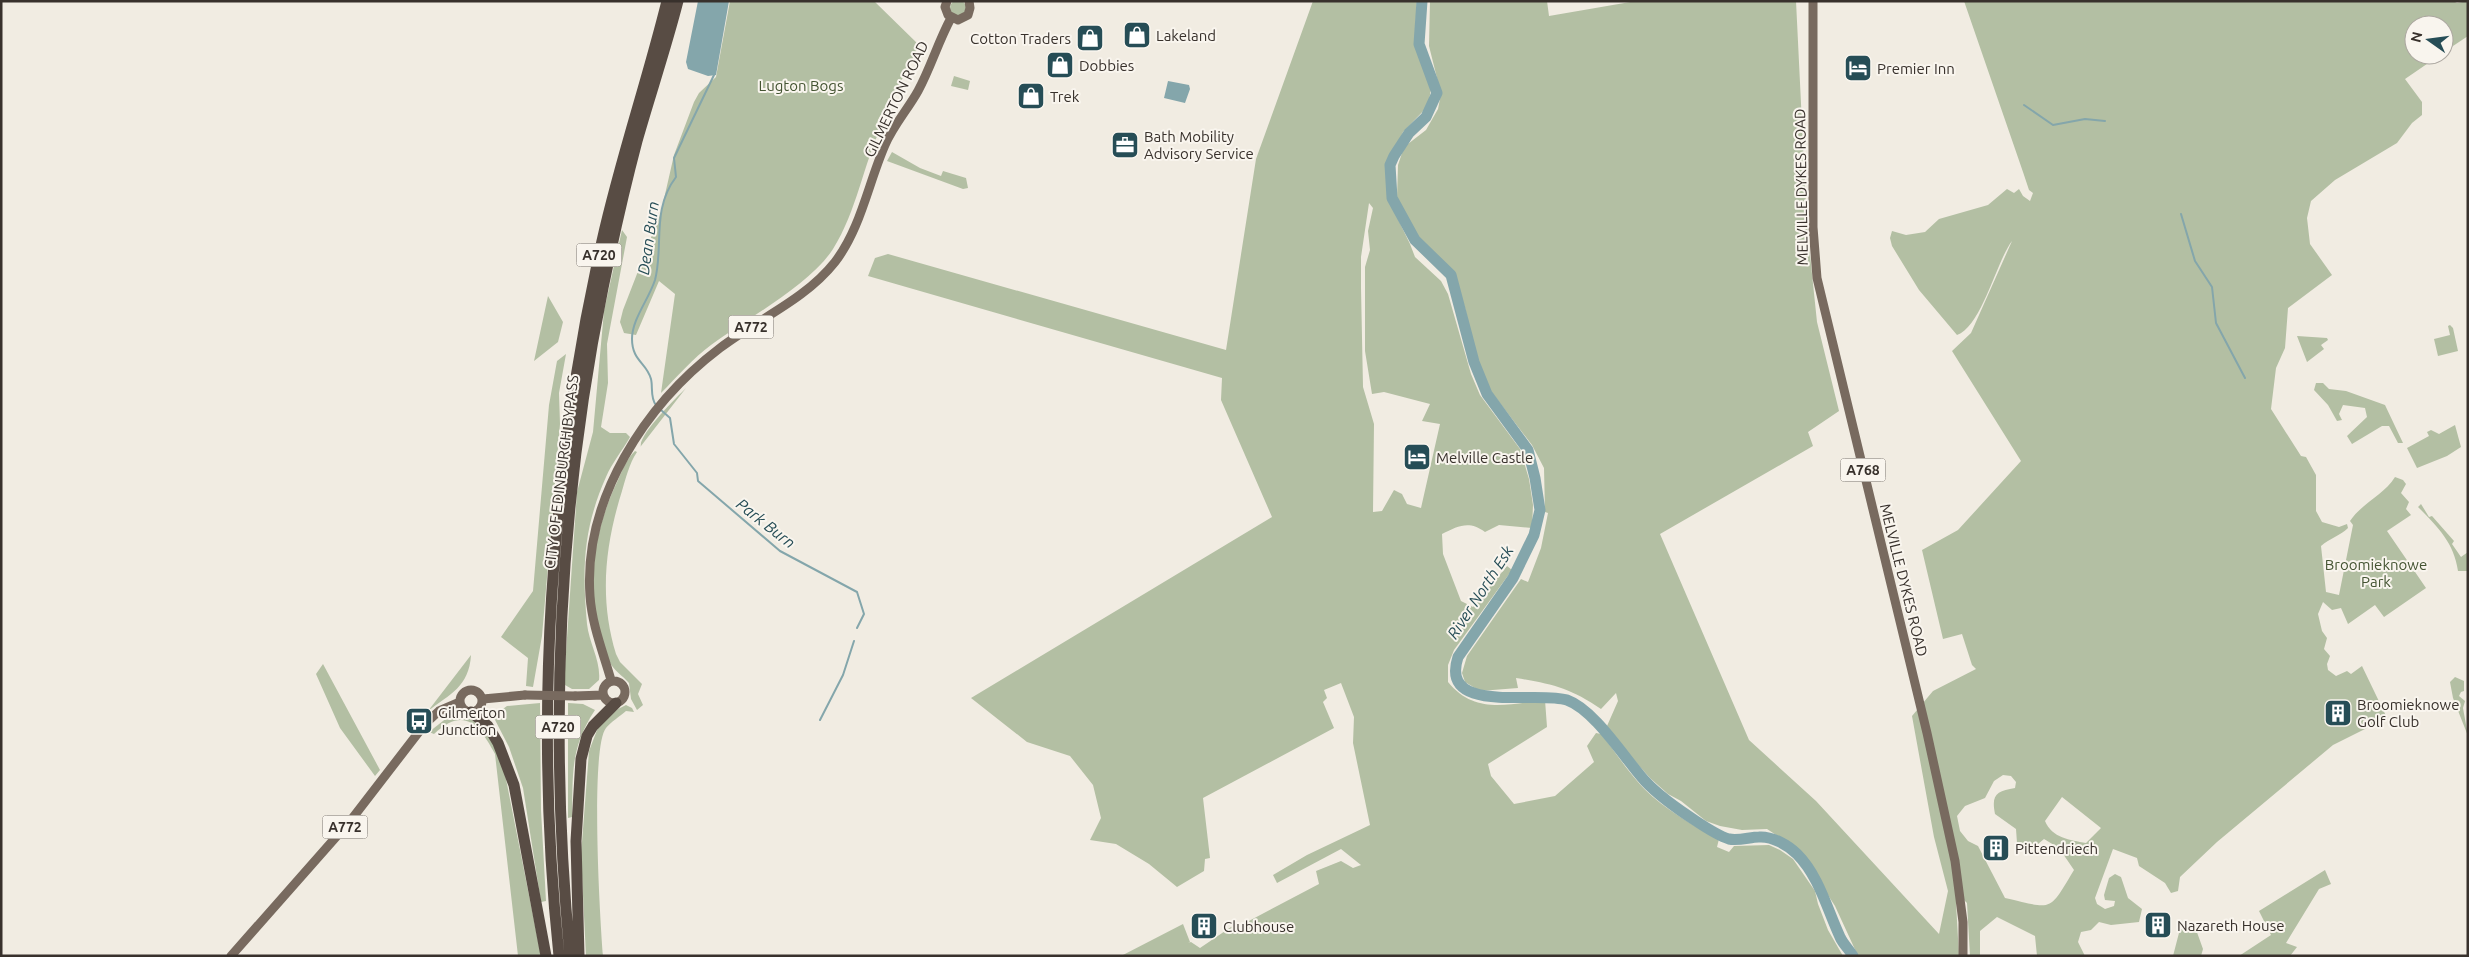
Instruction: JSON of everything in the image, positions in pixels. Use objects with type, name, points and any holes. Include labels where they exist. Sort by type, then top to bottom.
[{"type":"highway","name":"CITY OF EDINBURGH BYPASS","points":[[559,956],[551,852],[548,684],[554,566],[564,461],[582,338],[602,241],[626,143],[667,1]]},
{"type":"highway","name":"CITY OF EDINBURGH BYPASS","points":[[570,956],[562,863],[558,739],[560,637],[571,498],[593,339],[611,250],[637,143],[678,1]]},
{"type":"highway","points":[[579,956],[576,859],[581,759],[585,742],[593,726],[616,703]]},
{"type":"highway","points":[[471,712],[488,726],[501,750],[514,785],[546,956]]},
{"type":"main road","points":[[947,1],[946,12],[951,18],[958,20],[968,15],[969,1]]},
{"type":"main road","name":"MELVILLE DYKES ROAD","points":[[1813,1],[1813,227],[1817,278],[1927,733],[1955,861],[1963,922],[1963,956]]},
{"type":"main road","name":"GILMERTON ROAD","points":[[611,680],[597,636],[590,595],[590,557],[603,503],[613,480],[632,445],[659,408],[698,366],[721,347],[799,295],[822,276],[842,252],[860,216],[885,144],[917,92],[951,18]]},
{"type":"main road","points":[[611,680],[603,688],[603,695],[609,702],[616,703]]},
{"type":"main road","name":"A772","points":[[611,680],[619,681],[624,687],[624,695],[616,703]]},
{"type":"main road","name":"A772","points":[[231,956],[351,820],[425,724],[439,711],[460,702],[462,694],[469,689],[478,691],[482,699],[524,696],[603,695]]},
{"type":"main road","points":[[460,702],[464,709],[471,712],[480,708],[482,699]]},
{"type":"green space","points":[[958,0],[964,2],[966,8],[964,14],[958,16],[952,14],[950,8],[952,2]]},
{"type":"green space","name":"Lugton Bogs","points":[[730,1],[874,1],[919,45],[908,69],[878,120],[882,125],[875,140],[854,204],[833,249],[809,276],[794,288],[704,350],[661,393],[675,294],[659,281],[636,335],[624,333],[620,322],[661,212],[674,155],[694,102],[699,93],[716,77]]},
{"type":"green space","points":[[1313,1],[1417,1],[1415,33],[1419,53],[1432,83],[1428,106],[1403,132],[1388,165],[1390,203],[1415,257],[1441,281],[1448,294],[1471,374],[1480,395],[1520,449],[1529,479],[1533,505],[1532,528],[1499,525],[1485,532],[1469,525],[1442,534],[1443,554],[1461,601],[1473,607],[1507,566],[1512,570],[1454,650],[1448,665],[1448,682],[1469,699],[1481,703],[1505,705],[1545,700],[1547,727],[1488,764],[1491,776],[1514,804],[1555,796],[1594,762],[1587,746],[1596,733],[1601,734],[1645,790],[1677,815],[1719,839],[1717,847],[1729,852],[1734,846],[1769,845],[1793,859],[1815,891],[1828,930],[1843,956],[1121,956],[1183,924],[1190,942],[1188,943],[1191,942],[1200,948],[1231,927],[1247,922],[1319,884],[1316,871],[1341,861],[1353,868],[1361,865],[1341,849],[1277,883],[1273,875],[1307,855],[1370,825],[1353,743],[1354,717],[1341,683],[1324,690],[1327,698],[1323,702],[1334,728],[1203,798],[1210,858],[1205,859],[1204,871],[1177,887],[1149,864],[1116,844],[1090,840],[1101,818],[1093,785],[1070,756],[1027,742],[971,698],[1272,517],[1221,400],[1222,378],[868,276],[875,258],[888,254],[1226,350],[1256,159]],"holes":[[[1369,203],[1373,208],[1368,231],[1370,250],[1365,267],[1365,351],[1372,394],[1384,392],[1430,404],[1422,421],[1440,424],[1421,508],[1407,504],[1402,494],[1394,490],[1382,511],[1373,512],[1374,424],[1363,387],[1361,288],[1361,257]]]},
{"type":"green space","name":"Broomieknowe Park","points":[[1430,1],[1547,1],[1549,16],[1636,1],[1796,1],[1807,226],[1817,322],[1839,411],[1808,432],[1813,446],[1660,534],[1749,740],[1816,801],[1939,934],[1948,891],[1934,837],[1912,716],[1933,691],[1976,669],[1972,665],[1962,634],[1943,639],[1922,550],[1958,530],[2021,461],[1952,351],[1971,333],[2012,241],[1974,319],[1966,329],[1957,335],[1919,290],[1892,246],[1890,238],[1892,231],[1906,235],[1925,232],[1939,219],[1988,205],[2007,189],[2014,193],[2019,189],[2023,196],[2030,201],[2033,193],[2029,190],[1964,1],[2453,1],[2457,3],[2468,1],[2468,36],[2454,45],[2454,15],[2404,15],[2404,65],[2425,65],[2405,79],[2422,102],[2422,115],[2412,123],[2397,143],[2335,180],[2311,201],[2307,218],[2310,244],[2332,275],[2288,308],[2285,348],[2276,368],[2271,409],[2301,456],[2306,457],[2316,475],[2316,511],[2322,522],[2339,527],[2347,524],[2348,528],[2345,531],[2321,546],[2326,592],[2339,595],[2353,525],[2350,521],[2385,489],[2395,477],[2403,480],[2406,484],[2401,493],[2409,502],[2406,509],[2411,515],[2387,531],[2426,588],[2384,617],[2375,605],[2348,624],[2341,608],[2332,610],[2323,602],[2318,614],[2322,631],[2327,638],[2324,649],[2330,656],[2327,664],[2328,670],[2336,676],[2347,671],[2351,674],[2362,666],[2387,718],[2333,745],[2217,842],[2180,877],[2178,891],[2171,893],[2165,883],[2139,866],[2137,858],[2113,849],[2095,898],[2097,904],[2105,909],[2114,906],[2115,901],[2105,900],[2104,895],[2109,878],[2115,874],[2121,877],[2128,898],[2142,909],[2139,922],[2111,925],[2099,922],[2091,930],[2081,932],[2078,942],[2085,956],[2037,956],[2035,936],[1997,917],[1980,931],[1980,956],[1970,956],[1967,903],[1960,896],[1956,903],[1959,956],[1858,956],[1835,906],[1799,850],[1767,829],[1742,830],[1706,821],[1681,801],[1668,794],[1650,778],[1607,726],[1618,701],[1616,693],[1601,709],[1580,696],[1540,682],[1516,678],[1518,688],[1480,691],[1465,682],[1462,673],[1467,656],[1521,579],[1528,582],[1541,548],[1548,513],[1545,512],[1544,468],[1532,445],[1490,390],[1478,363],[1465,308],[1453,273],[1417,238],[1404,217],[1397,198],[1398,165],[1404,147],[1426,130],[1438,109],[1441,94],[1429,46]],"holes":[[[2003,775],[2011,776],[2016,782],[2015,788],[2000,792],[1997,795],[1994,802],[1995,814],[2016,829],[2017,843],[2024,851],[2032,849],[2044,839],[2059,848],[2074,870],[2054,901],[2048,904],[2033,904],[2005,898],[1978,846],[1968,841],[1960,831],[1957,816],[1965,806],[1985,798],[1994,781]],[[2062,797],[2101,828],[2086,843],[2057,835],[2048,827],[2045,821]]]},
{"type":"green space","points":[[954,76],[970,81],[968,90],[951,86]]},
{"type":"green space","points":[[892,152],[920,168],[941,176],[943,171],[966,178],[968,188],[963,189],[887,161]]},
{"type":"green space","points":[[622,230],[627,237],[607,344],[608,383],[601,427],[610,433],[626,433],[630,437],[608,472],[598,496],[586,549],[587,624],[597,659],[599,680],[589,689],[572,689],[565,685],[565,667],[577,492],[593,432],[604,311]]},
{"type":"green space","points":[[548,296],[563,322],[558,342],[534,361]]},
{"type":"green space","points":[[2450,325],[2453,328],[2458,351],[2438,356],[2434,339],[2450,335],[2448,326]]},
{"type":"green space","points":[[2297,336],[2327,338],[2328,340],[2321,345],[2324,349],[2307,362]]},
{"type":"green space","points":[[566,354],[559,393],[560,424],[542,636],[533,687],[526,686],[528,658],[501,637],[533,591],[549,405],[557,361]]},
{"type":"green space","points":[[2316,383],[2323,383],[2329,389],[2346,391],[2385,405],[2403,443],[2398,443],[2389,426],[2382,426],[2352,444],[2347,436],[2367,417],[2365,408],[2343,405],[2339,414],[2342,420],[2337,421],[2328,405],[2314,390]]},
{"type":"green space","points":[[686,388],[641,446],[645,434],[651,426]]},
{"type":"green space","points":[[2455,425],[2461,447],[2447,456],[2417,468],[2407,448],[2429,436],[2427,432],[2431,430],[2439,434]]},
{"type":"green space","points":[[635,451],[637,452],[626,476],[616,511],[608,552],[606,592],[607,613],[616,654],[620,662],[642,684],[638,694],[643,705],[637,710],[631,699],[629,683],[609,661],[595,616],[593,593],[593,570],[601,523],[623,469]]},
{"type":"green space","points":[[2421,504],[2429,517],[2432,516],[2454,541],[2452,544],[2461,557],[2468,552],[2468,571],[2458,571],[2449,544],[2439,529],[2418,507]]},
{"type":"green space","points":[[471,655],[467,675],[457,689],[428,711]]},
{"type":"green space","points":[[323,664],[380,770],[375,776],[340,728],[316,674]]},
{"type":"green space","points":[[2455,677],[2464,681],[2464,691],[2459,696],[2465,701],[2463,708],[2468,736],[2453,698],[2450,682]]},
{"type":"green space","points":[[540,703],[541,810],[546,901],[541,902],[523,788],[509,747],[493,716],[507,706]]},
{"type":"green space","points":[[568,703],[583,704],[595,710],[581,737],[574,761],[572,817],[568,818]]},
{"type":"green space","points":[[626,705],[632,708],[634,712],[626,711],[610,724],[606,728],[601,742],[598,767],[597,836],[603,956],[586,956],[581,855],[589,751],[599,725],[618,709]]},
{"type":"green space","points":[[464,716],[484,730],[503,764],[541,956],[518,956],[495,754],[483,734],[470,722],[454,721],[434,734],[429,732],[448,717]]},
{"type":"green space","points":[[2325,870],[2331,884],[2319,889],[2286,943],[2297,947],[2290,956],[2239,956],[2271,935],[2259,911]]},
{"type":"green space","points":[[2194,924],[2203,949],[2201,956],[2173,956],[2180,929]]},
{"type":"water","points":[[698,1],[729,1],[716,75],[708,76],[688,69],[686,62]]},
{"type":"water","points":[[1168,81],[1189,85],[1190,89],[1185,103],[1164,98]]},
{"type":"waterway","name":"River North Esk","points":[[1422,1],[1419,44],[1437,93],[1426,117],[1409,133],[1390,165],[1392,198],[1415,240],[1451,275],[1474,362],[1487,394],[1528,450],[1540,510],[1534,535],[1513,578],[1458,657],[1456,675],[1463,687],[1476,694],[1495,697],[1553,698],[1567,700],[1578,705],[1599,724],[1651,787],[1690,817],[1729,839],[1764,837],[1789,847],[1811,872],[1822,893],[1841,940],[1853,956]]},
{"type":"waterway","name":"Dean Burn","points":[[656,405],[653,399],[652,382],[649,374],[634,352],[633,332],[655,280],[663,202],[676,177],[674,158],[714,75]]},
{"type":"waterway","points":[[2024,105],[2053,125],[2085,119],[2105,121]]},
{"type":"waterway","points":[[2181,214],[2195,261],[2212,287],[2216,323],[2245,378]]},
{"type":"waterway","name":"Park Burn","points":[[661,410],[670,418],[674,444],[697,473],[698,481],[780,551],[857,592],[864,614],[857,628]]},
{"type":"waterway","name":"Park Burn","points":[[820,720],[843,675],[854,641]]},
{"type":"place","name":"Lakeland","points":[[1137,35]]},
{"type":"place","name":"Cotton Traders","points":[[1090,38]]},
{"type":"place","name":"Dobbies","points":[[1060,65]]},
{"type":"place","name":"Premier Inn","points":[[1858,68]]},
{"type":"place","name":"Trek","points":[[1031,96]]},
{"type":"place","name":"Bath Mobility Advisory Service","points":[[1125,145]]},
{"type":"place","name":"Melville Castle","points":[[1417,457]]},
{"type":"place","name":"Broomieknowe Golf Club","points":[[2338,713]]},
{"type":"place","name":"Gilmerton Junction","points":[[419,721]]},
{"type":"place","name":"Pittendriech","points":[[1996,848]]},
{"type":"place","name":"Nazareth House","points":[[2158,925]]},
{"type":"place","name":"Clubhouse","points":[[1204,926]]}]
